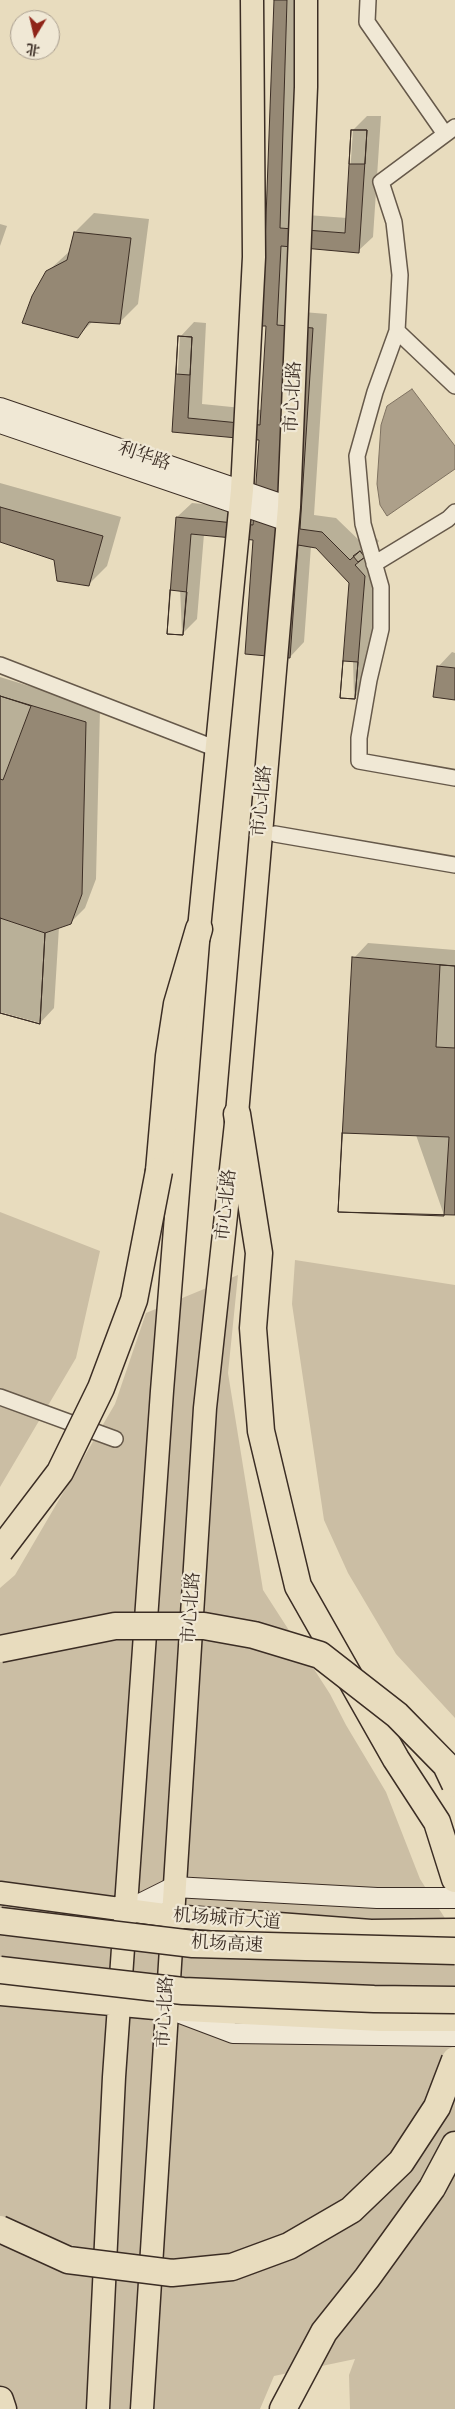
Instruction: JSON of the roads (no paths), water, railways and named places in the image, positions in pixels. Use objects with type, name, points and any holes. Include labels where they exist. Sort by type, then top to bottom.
[{"type":"highway","points":[[0,1551],[60,1472],[101,1388],[134,1300],[159,1171],[169,1056],[177,1004],[199,928]]},
{"type":"highway","points":[[237,1114],[259,1253],[252,1328],[261,1430],[298,1586],[396,1759],[437,1822],[455,1878]]},
{"type":"highway","points":[[0,1649],[115,1626],[204,1626],[254,1635],[320,1655],[397,1715],[446,1765],[455,1784]]},
{"type":"highway","name":"机场高速","points":[[0,1921],[194,1944],[455,1951]]},
{"type":"highway","points":[[0,1970],[183,1991],[374,1999],[455,2000]]},
{"type":"highway","points":[[0,2229],[68,2260],[172,2273],[232,2267],[273,2252],[289,2246],[351,2210],[402,2162],[437,2107],[455,2060]]},
{"type":"highway","points":[[283,2409],[324,2332],[367,2278],[432,2188],[455,2145]]},
{"type":"highway","points":[[0,2400],[3,2409]]},
{"type":"main road","points":[[98,2409],[119,2004],[162,1391],[199,928],[241,498],[254,257],[252,0]]},
{"type":"main road","name":"市心北路","points":[[142,2409],[205,1408],[237,1114],[288,514],[306,87],[306,0]]},
{"type":"main road","name":"机场城市大道","points":[[0,1893],[172,1916],[371,1930],[455,1930]]},
{"type":"main road","points":[[0,1994],[166,2009],[380,2020],[455,2020]]},
{"type":"street","points":[[368,0],[368,22],[450,130],[381,182],[395,230],[400,275],[397,331],[357,456],[363,524],[381,587],[381,629],[368,680],[359,738],[359,761],[455,778]]},
{"type":"street","points":[[397,331],[455,386]]},
{"type":"street","name":"利华路","points":[[0,408],[241,498]]},
{"type":"street","name":"利华路","points":[[0,423],[288,514]]},
{"type":"street","points":[[374,564],[448,519],[455,512]]},
{"type":"street","points":[[0,665],[217,749]]},
{"type":"street","points":[[275,834],[455,865]]},
{"type":"street","points":[[0,1397],[115,1440]]},
{"type":"street","points":[[126,1910],[174,1887],[377,1898],[455,1898]]},
{"type":"street","points":[[166,2009],[233,2032],[455,2036]]}]
